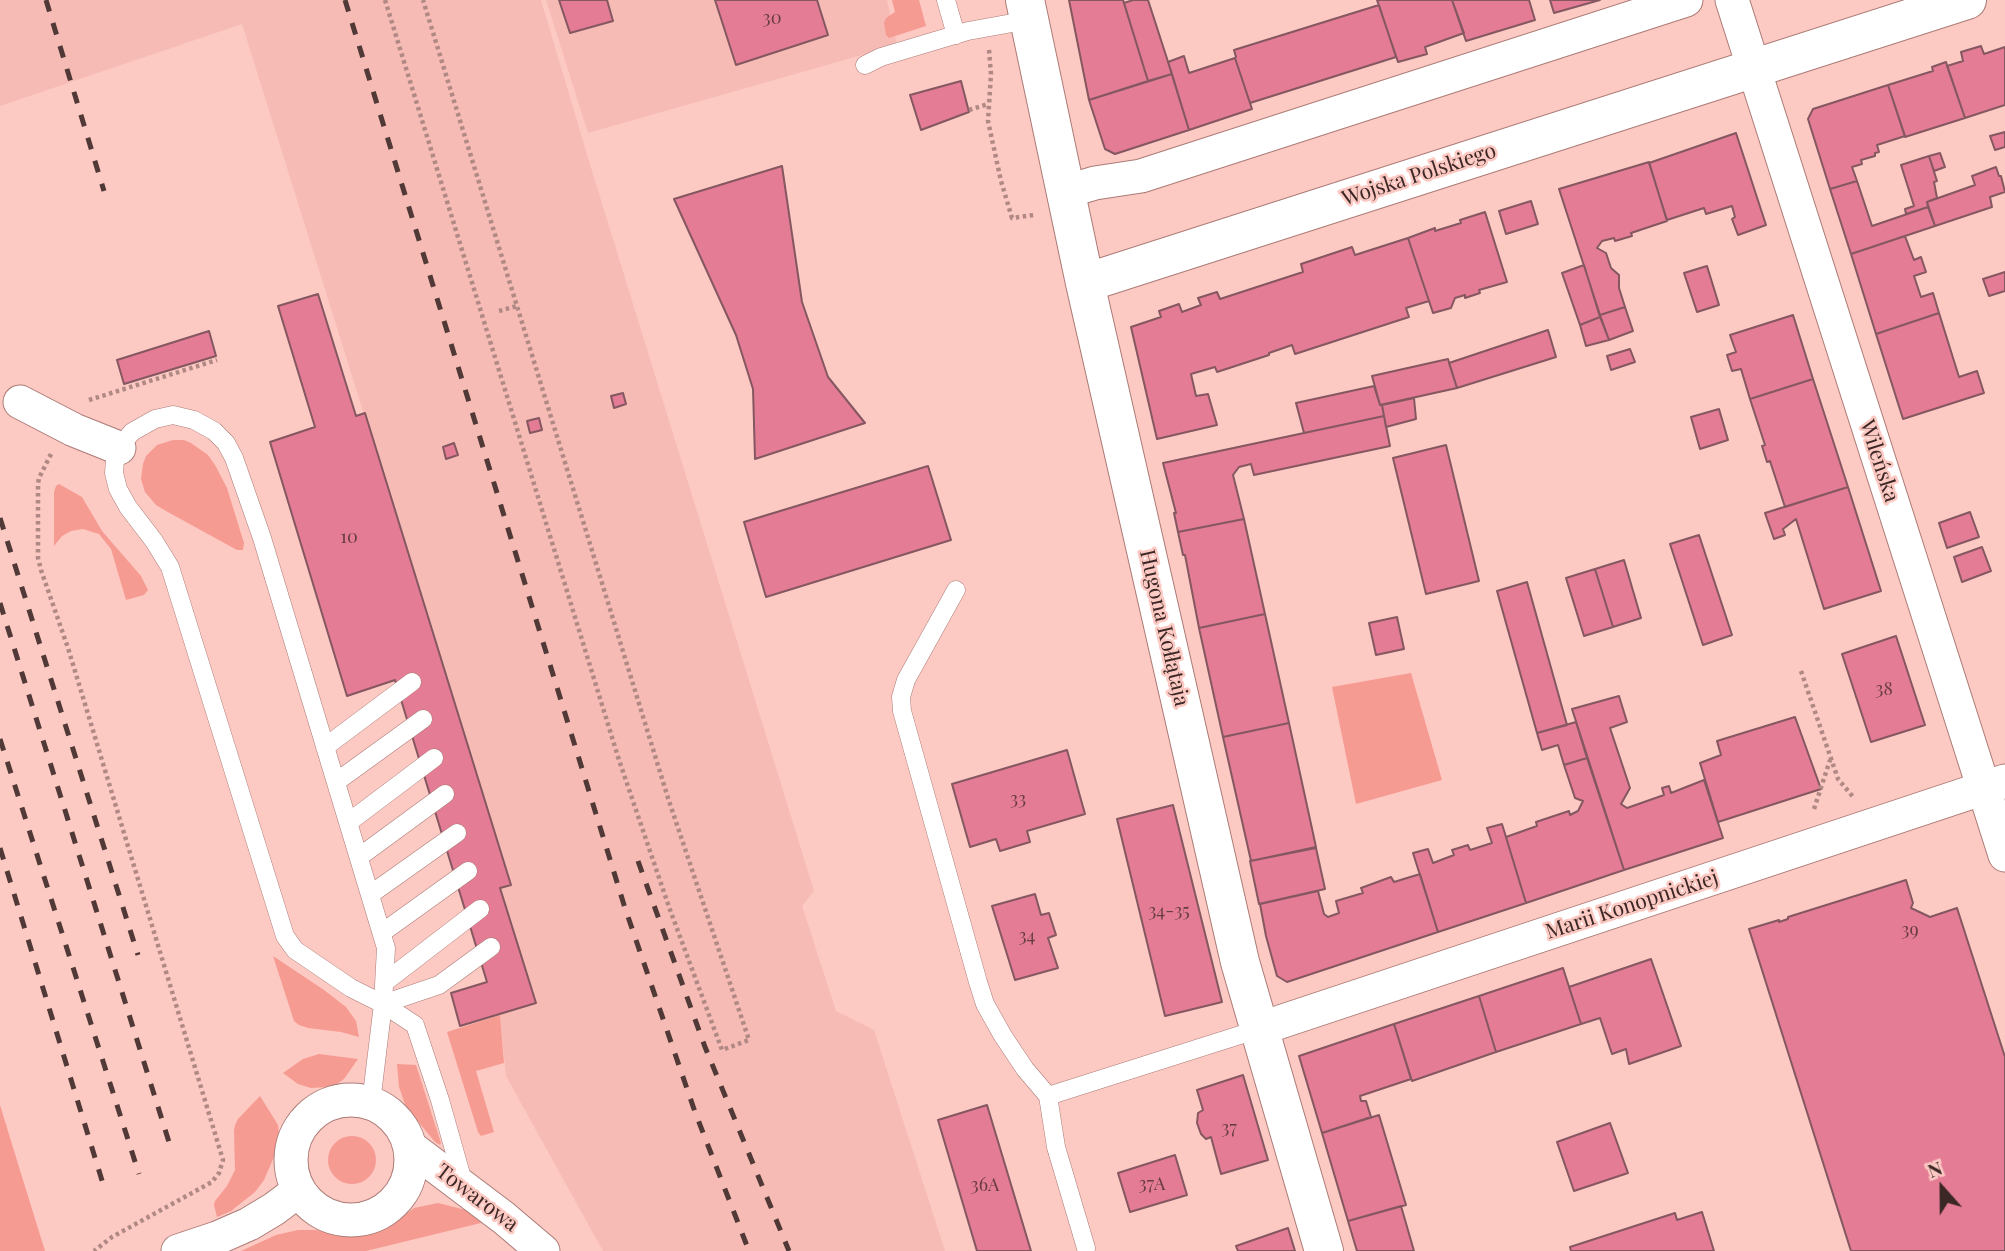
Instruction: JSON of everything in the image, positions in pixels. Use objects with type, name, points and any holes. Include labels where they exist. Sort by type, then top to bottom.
[{"type":"street","points":[[1065,192],[1095,183],[1141,176],[1686,0]]},
{"type":"street","points":[[1732,0],[1754,68]]},
{"type":"street","name":"Wojska Polskiego","points":[[1085,283],[1967,0]]},
{"type":"street","name":"Hugona Kołłątaja","points":[[1027,10],[1085,283],[1240,962],[1324,1251]]},
{"type":"street","name":"Wileńska","points":[[1754,68],[1995,785],[2005,855]]},
{"type":"street","points":[[20,402],[74,430],[119,448]]},
{"type":"street","name":"Marii Konopnickiej","points":[[1259,1029],[1995,785]]},
{"type":"street","points":[[358,1100],[381,1107],[396,1120],[410,1147],[410,1168],[405,1187],[400,1196],[372,1216],[351,1219],[326,1216],[306,1202],[298,1191],[290,1168],[294,1140],[304,1122],[337,1103],[358,1100]]},
{"type":"street","name":"Towarowa","points":[[410,1147],[543,1251]]},
{"type":"street","points":[[178,1251],[249,1224],[298,1191]]},
{"type":"lane","points":[[946,0],[956,34]]},
{"type":"lane","points":[[865,65],[881,57],[1027,10]]},
{"type":"lane","points":[[371,1103],[383,1004],[385,982],[386,948],[383,932],[262,538],[234,458],[226,443],[214,430],[183,416],[155,419],[132,432],[119,448],[114,473],[118,489],[128,508],[155,541],[170,567],[285,936],[295,950],[351,988],[383,1004],[415,1026],[440,1100],[465,1189]]},
{"type":"lane","points":[[956,590],[906,680],[901,698],[902,711],[985,1004],[1025,1069],[1048,1096],[1056,1147],[1086,1248]]},
{"type":"lane","points":[[325,747],[412,682]]},
{"type":"lane","points":[[336,782],[423,719]]},
{"type":"lane","points":[[349,822],[434,758]]},
{"type":"lane","points":[[359,857],[445,794]]},
{"type":"lane","points":[[370,894],[457,833]]},
{"type":"lane","points":[[383,932],[468,871]]},
{"type":"lane","points":[[385,982],[480,909]]},
{"type":"lane","points":[[383,1004],[439,985],[491,947]]},
{"type":"lane","points":[[1048,1096],[1259,1029]]},
{"type":"path","points":[[385,0],[619,760],[672,916],[722,1050],[749,1040],[668,798],[423,0]]},
{"type":"path","points":[[988,46],[991,74],[989,134],[1010,216],[1013,219],[1019,218]]},
{"type":"path","points":[[968,110],[988,104]]},
{"type":"path","points":[[499,311],[517,306]]},
{"type":"path","points":[[87,401],[217,360]]},
{"type":"path","points":[[53,451],[38,484],[38,558],[68,648],[222,1160],[219,1173],[212,1182],[112,1237],[94,1251]]},
{"type":"path","points":[[1801,671],[1830,760],[1838,779],[1855,800]]},
{"type":"path","points":[[1812,814],[1830,760]]},
{"type":"shaded area","points":[[0,0],[541,0],[814,891],[802,906],[836,1011],[874,1030],[945,1251],[603,1251],[506,1076],[500,1015],[535,1002],[500,888],[511,884],[242,24],[0,106]]},
{"type":"shaded area","points":[[546,0],[887,0],[897,45],[588,133]]},
{"type":"shaded area","points":[[892,0],[919,0],[926,26],[889,38],[884,23],[886,18],[895,12]]},
{"type":"shaded area","points":[[173,440],[191,443],[208,455],[215,465],[227,488],[244,543],[243,550],[237,550],[166,511],[156,505],[145,492],[141,479],[146,456],[157,445]]},
{"type":"shaded area","points":[[59,484],[82,497],[102,531],[141,576],[148,590],[144,595],[126,600],[111,549],[99,534],[83,529],[71,531],[62,536],[54,546],[54,492]]},
{"type":"shaded area","points":[[1411,673],[1442,780],[1356,804],[1332,687]]},
{"type":"shaded area","points":[[273,956],[346,1007],[356,1021],[359,1037],[308,1028],[294,1021]]},
{"type":"shaded area","points":[[500,1015],[504,1063],[476,1071],[494,1132],[481,1136],[447,1032]]},
{"type":"shaded area","points":[[319,1054],[358,1059],[344,1079],[327,1087],[311,1088],[298,1084],[283,1073],[303,1059]]},
{"type":"shaded area","points":[[397,1064],[416,1065],[440,1145],[406,1107],[399,1087]]},
{"type":"shaded area","points":[[260,1096],[278,1125],[276,1152],[264,1180],[255,1192],[231,1211],[217,1217],[215,1201],[235,1170],[235,1125]]},
{"type":"shaded area","points":[[0,1105],[23,1180],[45,1251],[0,1251]]},
{"type":"shaded area","points":[[352,1136],[369,1143],[376,1160],[369,1177],[352,1184],[335,1177],[328,1160],[335,1143]]},
{"type":"shaded area","points":[[438,1203],[466,1210],[485,1222],[366,1251],[241,1251],[276,1235],[298,1230],[316,1230],[349,1236],[372,1234],[389,1227],[414,1208]]},
{"type":"building","points":[[559,0],[607,0],[613,21],[570,33]]},
{"type":"building","points":[[715,0],[817,0],[828,35],[736,65]]},
{"type":"building","points":[[1069,0],[1123,0],[1148,81],[1089,100]]},
{"type":"building","points":[[1148,0],[1172,74],[1148,81],[1124,3]]},
{"type":"building","points":[[1377,0],[1452,0],[1464,33],[1425,47],[1427,54],[1398,62]]},
{"type":"building","points":[[1452,0],[1529,0],[1535,20],[1466,41]]},
{"type":"building","points":[[1550,0],[1600,0],[1554,13]]},
{"type":"building","points":[[1379,5],[1396,57],[1250,103],[1234,50]]},
{"type":"building","points":[[1981,46],[1984,54],[2005,47],[2005,105],[1965,118],[1947,66],[1963,61],[1961,52]]},
{"type":"building","points":[[1184,56],[1189,73],[1235,58],[1252,109],[1189,130],[1168,62]]},
{"type":"building","points":[[1946,62],[1965,118],[1905,137],[1888,85],[1933,71],[1932,67]]},
{"type":"building","points":[[1172,74],[1189,130],[1115,154],[1105,149],[1089,100]]},
{"type":"building","points":[[961,81],[969,112],[921,130],[910,95]]},
{"type":"building","points":[[1888,85],[1905,136],[1877,145],[1879,152],[1875,153],[1875,156],[1861,160],[1862,164],[1852,167],[1857,181],[1830,189],[1808,119],[1813,109]]},
{"type":"building","points":[[2005,132],[2005,147],[1995,150],[1990,136]]},
{"type":"building","points":[[1736,133],[1766,225],[1738,235],[1732,219],[1735,217],[1732,206],[1706,214],[1704,208],[1667,220],[1649,163]]},
{"type":"building","points":[[1940,153],[1945,167],[1934,171],[1929,156]]},
{"type":"building","points":[[1929,156],[1937,181],[1934,182],[1937,198],[1927,202],[1928,207],[1906,214],[1905,209],[1914,206],[1901,165]]},
{"type":"building","points":[[1649,162],[1667,221],[1631,233],[1632,236],[1615,241],[1614,238],[1602,241],[1597,248],[1606,253],[1611,268],[1619,275],[1619,288],[1625,307],[1600,315],[1559,189]]},
{"type":"building","points":[[782,166],[802,302],[828,377],[865,423],[755,459],[753,389],[736,335],[674,199]]},
{"type":"building","points":[[1996,167],[2005,192],[1990,197],[1992,207],[1935,226],[1927,202],[1975,185],[1972,176]]},
{"type":"building","points":[[1857,181],[1872,226],[1928,207],[1935,226],[1851,254],[1830,189]]},
{"type":"building","points":[[1531,201],[1538,224],[1506,234],[1499,211]]},
{"type":"building","points":[[1485,212],[1507,282],[1479,290],[1480,293],[1465,298],[1465,295],[1455,298],[1451,308],[1433,313],[1408,238],[1435,228],[1435,231],[1461,223],[1460,220]]},
{"type":"building","points":[[1905,236],[1914,260],[1921,257],[1926,272],[1914,276],[1921,297],[1933,293],[1939,313],[1876,334],[1851,254]]},
{"type":"building","points":[[1408,238],[1429,301],[1406,308],[1409,317],[1295,354],[1292,345],[1217,372],[1215,367],[1191,374],[1196,396],[1208,394],[1217,425],[1157,439],[1131,327],[1161,317],[1159,311],[1179,304],[1182,312],[1201,305],[1198,298],[1217,292],[1220,299],[1303,272],[1301,264],[1352,247],[1355,255]]},
{"type":"building","points":[[1584,265],[1600,317],[1580,325],[1562,273]]},
{"type":"building","points":[[1707,266],[1719,305],[1697,312],[1684,273]]},
{"type":"building","points":[[2005,272],[2005,291],[1989,296],[1983,279]]},
{"type":"building","points":[[318,294],[356,416],[365,413],[511,885],[500,888],[536,1003],[460,1026],[451,993],[487,982],[395,680],[347,696],[270,442],[315,427],[278,306]]},
{"type":"building","points":[[1625,307],[1633,331],[1609,340],[1600,315]]},
{"type":"building","points":[[1939,313],[1959,377],[1977,371],[1984,393],[1903,419],[1876,334]]},
{"type":"building","points":[[1793,315],[1813,379],[1750,399],[1741,369],[1732,371],[1727,355],[1736,352],[1730,335]]},
{"type":"building","points":[[1600,317],[1609,340],[1586,346],[1580,325]]},
{"type":"building","points":[[1548,330],[1556,357],[1457,388],[1449,363]]},
{"type":"building","points":[[209,331],[216,356],[124,384],[117,360]]},
{"type":"building","points":[[1630,349],[1635,362],[1611,370],[1607,356]]},
{"type":"building","points":[[1448,359],[1457,388],[1380,405],[1372,376]]},
{"type":"building","points":[[1813,379],[1848,487],[1785,507],[1770,461],[1767,462],[1762,446],[1765,445],[1750,399]]},
{"type":"building","points":[[1374,386],[1384,416],[1304,433],[1296,403]]},
{"type":"building","points":[[623,393],[626,404],[614,408],[611,396]]},
{"type":"building","points":[[1414,398],[1416,419],[1386,427],[1382,405]]},
{"type":"building","points":[[1719,409],[1728,440],[1700,449],[1691,417]]},
{"type":"building","points":[[1384,416],[1390,446],[1254,475],[1251,464],[1239,467],[1233,475],[1244,519],[1178,532],[1163,463]]},
{"type":"building","points":[[539,418],[542,430],[530,433],[527,421]]},
{"type":"building","points":[[454,443],[458,455],[446,459],[443,447]]},
{"type":"building","points":[[1446,445],[1479,581],[1426,594],[1393,458]]},
{"type":"building","points":[[928,466],[951,540],[766,597],[744,522]]},
{"type":"building","points":[[1848,487],[1881,591],[1824,609],[1796,519],[1783,529],[1785,535],[1774,539],[1765,513]]},
{"type":"building","points":[[1970,512],[1979,537],[1947,548],[1939,523]]},
{"type":"building","points":[[1244,519],[1265,614],[1199,628],[1178,532]]},
{"type":"building","points":[[1699,535],[1732,635],[1703,645],[1670,544]]},
{"type":"building","points":[[1982,547],[1991,571],[1962,582],[1954,557]]},
{"type":"building","points":[[1624,560],[1641,618],[1613,627],[1595,569]]},
{"type":"building","points":[[1595,569],[1613,627],[1584,636],[1566,578]]},
{"type":"building","points":[[1527,582],[1567,725],[1537,733],[1497,591]]},
{"type":"building","points":[[1265,614],[1289,723],[1223,737],[1199,628]]},
{"type":"building","points":[[1397,617],[1404,649],[1376,655],[1369,623]]},
{"type":"building","points":[[1896,636],[1925,725],[1871,742],[1842,654]]},
{"type":"building","points":[[1619,696],[1627,722],[1610,728],[1630,788],[1621,804],[1627,808],[1664,795],[1662,788],[1669,786],[1671,793],[1704,780],[1723,838],[1624,870],[1572,709]]},
{"type":"building","points":[[1795,717],[1821,789],[1718,822],[1700,763],[1721,755],[1717,741]]},
{"type":"building","points":[[1576,722],[1587,758],[1564,765],[1558,745],[1542,750],[1537,733]]},
{"type":"building","points":[[1289,723],[1316,847],[1251,861],[1223,737]]},
{"type":"building","points":[[1067,750],[1085,814],[1027,831],[1030,842],[1000,851],[996,839],[970,847],[952,784]]},
{"type":"building","points":[[1587,758],[1624,870],[1526,903],[1506,837],[1537,826],[1536,822],[1569,811],[1570,815],[1578,811],[1583,801],[1575,798],[1564,765]]},
{"type":"building","points":[[1173,805],[1222,1002],[1165,1016],[1117,819]]},
{"type":"building","points":[[1502,824],[1526,903],[1438,932],[1413,853],[1428,849],[1433,863],[1454,855],[1452,850],[1468,845],[1470,850],[1492,843],[1487,828]]},
{"type":"building","points":[[1316,848],[1325,889],[1259,904],[1250,861]]},
{"type":"building","points":[[1420,874],[1438,932],[1287,982],[1277,976],[1260,904],[1318,891],[1324,914],[1328,917],[1339,913],[1336,901],[1363,893],[1361,888],[1391,877],[1394,882]]},
{"type":"building","points":[[1906,880],[1913,903],[1911,908],[1930,917],[1957,908],[2005,1057],[2005,1251],[1851,1251],[1749,929],[1779,922]]},
{"type":"building","points":[[1035,894],[1041,915],[1049,913],[1056,935],[1048,938],[1058,968],[1015,980],[992,906]]},
{"type":"building","points":[[1651,959],[1681,1046],[1629,1064],[1626,1049],[1612,1054],[1600,1018],[1581,1024],[1569,987]]},
{"type":"building","points":[[1563,968],[1581,1024],[1496,1052],[1479,996]]},
{"type":"building","points":[[1479,996],[1496,1052],[1412,1081],[1394,1024]]},
{"type":"building","points":[[1394,1024],[1411,1079],[1360,1096],[1361,1101],[1366,1101],[1371,1117],[1322,1133],[1299,1056]]},
{"type":"building","points":[[1243,1075],[1268,1160],[1221,1174],[1211,1137],[1206,1139],[1201,1134],[1197,1123],[1198,1113],[1203,1110],[1197,1090]]},
{"type":"building","points":[[987,1105],[1031,1251],[977,1251],[938,1120]]},
{"type":"building","points":[[1379,1115],[1406,1205],[1348,1221],[1322,1133]]},
{"type":"building","points":[[1610,1123],[1628,1173],[1574,1191],[1557,1142]]},
{"type":"building","points":[[1175,1155],[1187,1195],[1130,1212],[1118,1173]]},
{"type":"building","points":[[1401,1206],[1414,1251],[1357,1251],[1348,1221]]},
{"type":"building","points":[[1702,1212],[1714,1251],[1571,1251],[1570,1247],[1675,1213],[1677,1220]]},
{"type":"building","points":[[1288,1228],[1295,1251],[1238,1251],[1236,1246]]},
{"type":"railway","points":[[46,0],[104,191]]},
{"type":"railway","points":[[345,0],[625,908],[695,1112],[749,1251]]},
{"type":"railway","points":[[0,518],[138,955]]},
{"type":"railway","points":[[0,603],[169,1142]]},
{"type":"railway","points":[[0,739],[139,1174]]},
{"type":"railway","points":[[0,848],[104,1187]]},
{"type":"railway","points":[[638,861],[705,1047],[789,1251]]}]
